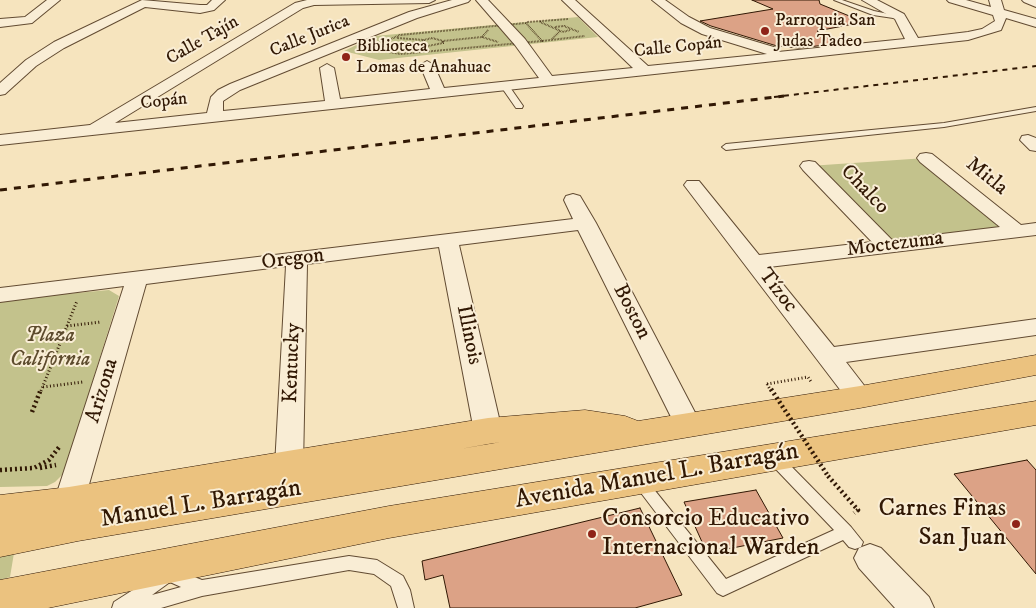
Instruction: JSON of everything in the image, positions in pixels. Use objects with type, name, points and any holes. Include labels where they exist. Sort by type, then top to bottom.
[{"type":"highway","name":"Avenida Manuel L. Barragán","points":[[403,473],[688,424],[860,397],[1036,365]]},
{"type":"highway","name":"Avenida Manuel L. Barragán","points":[[278,542],[1036,413]]},
{"type":"highway","points":[[0,510],[68,502],[290,466],[488,431],[585,422],[648,432]]},
{"type":"highway","name":"Manuel L. Barragán","points":[[0,540],[78,525],[403,473]]},
{"type":"highway","points":[[16,600],[186,581],[278,542]]},
{"type":"highway","points":[[16,600],[278,542]]},
{"type":"street","points":[[0,23],[28,20],[54,0]]},
{"type":"street","points":[[0,90],[31,63],[59,45],[148,2],[200,10],[210,8],[219,0]]},
{"type":"street","name":"Calle Tajín","points":[[92,130],[299,5],[314,2],[429,0]]},
{"type":"street","name":"Calle Jurica","points":[[215,116],[216,100],[223,93],[235,87],[413,15],[457,0]]},
{"type":"street","points":[[482,0],[500,24],[521,44],[548,82]]},
{"type":"street","points":[[568,0],[645,71]]},
{"type":"street","points":[[658,0],[685,20],[706,31],[744,44],[790,54]]},
{"type":"street","points":[[868,0],[900,17],[913,41]]},
{"type":"street","points":[[953,0],[997,7],[1036,23]]},
{"type":"street","points":[[1028,0],[1036,4]]},
{"type":"street","name":"Calle Copán","points":[[333,104],[548,82],[986,32],[998,27],[1001,21],[997,7]]},
{"type":"street","points":[[427,64],[439,92]]},
{"type":"street","points":[[327,68],[333,104]]},
{"type":"street","name":"Copán","points":[[0,140],[333,104]]},
{"type":"street","name":"Mitla","points":[[926,158],[1026,230]]},
{"type":"street","name":"Chalco","points":[[809,166],[887,246]]},
{"type":"street","name":"Tízoc","points":[[693,185],[860,397]]},
{"type":"street","name":"Boston","points":[[573,200],[688,424]]},
{"type":"street","name":"Oregon","points":[[0,296],[586,223]]},
{"type":"street","name":"Moctezuma","points":[[755,262],[1026,230]]},
{"type":"street","name":"Illinois","points":[[448,240],[488,431]]},
{"type":"street","name":"Kentucky","points":[[290,466],[297,259]]},
{"type":"street","name":"Arizona","points":[[68,502],[138,280]]},
{"type":"street","points":[[828,356],[1036,327]]},
{"type":"street","points":[[857,544],[917,608]]},
{"type":"lane","points":[[837,0],[872,13],[900,17]]},
{"type":"lane","points":[[504,85],[519,106]]},
{"type":"lane","points":[[726,147],[944,125],[1036,109]]},
{"type":"lane","points":[[638,480],[723,588],[857,544],[773,457]]},
{"type":"lane","points":[[120,608],[186,581],[334,564],[364,564],[376,567],[397,581],[402,590],[406,608]]},
{"type":"lane","points":[[135,608],[186,581]]},
{"type":"path","points":[[564,26],[570,30],[592,36],[401,54],[382,51],[375,46],[378,43],[400,35],[500,24],[575,19]]},
{"type":"path","points":[[526,22],[542,40]]},
{"type":"path","points":[[537,22],[555,27],[564,26],[569,22]]},
{"type":"path","points":[[482,37],[500,24]]},
{"type":"path","points":[[555,27],[560,31]]},
{"type":"path","points":[[552,40],[560,31],[570,30]]},
{"type":"path","points":[[443,41],[443,44],[435,46],[422,43],[424,40],[432,38],[443,41],[482,37],[505,44]]},
{"type":"path","points":[[435,46],[438,51]]},
{"type":"path","points":[[68,300],[86,298]]},
{"type":"path","points":[[32,412],[78,299]]},
{"type":"path","points":[[99,331],[103,317]]},
{"type":"path","points":[[67,326],[101,322]]},
{"type":"path","points":[[80,390],[85,373]]},
{"type":"path","points":[[808,377],[767,384],[828,476],[858,510],[854,513]]},
{"type":"path","points":[[42,387],[83,382]]},
{"type":"path","points":[[34,468],[49,460],[62,440]]},
{"type":"path","points":[[0,470],[63,464]]},
{"type":"green space","points":[[578,17],[598,37],[379,60],[344,51],[375,36]]},
{"type":"green space","points":[[926,158],[1013,228],[887,246],[809,166]]},
{"type":"green space","name":"Plaza California","points":[[109,290],[119,296],[64,473],[55,482],[47,486],[0,487],[0,300]]},
{"type":"green space","points":[[19,523],[10,577],[0,580],[0,526]]},
{"type":"building","points":[[752,0],[819,0],[820,4],[864,22],[817,31],[843,43],[799,48],[777,46],[700,21],[773,9]]},
{"type":"building","name":"Carnes Finas San Juan","points":[[1027,460],[1036,470],[1036,574],[954,474]]},
{"type":"building","points":[[756,490],[783,538],[707,553],[684,502]]},
{"type":"building","name":"Consorcio Educativo Internacional Warden","points":[[640,508],[682,595],[635,608],[450,608],[443,575],[425,580],[422,561]]},
{"type":"railway","points":[[774,97],[1036,66]]},
{"type":"railway","points":[[0,190],[784,96]]},
{"type":"place","name":"Parroquia San Judas Tadeo","points":[[765,31]]},
{"type":"place","name":"Biblioteca Lomas de Anahuac","points":[[346,57]]},
{"type":"place","name":"Carnes Finas San Juan","points":[[1016,524]]},
{"type":"place","name":"Consorcio Educativo Internacional Warden","points":[[592,534]]}]
